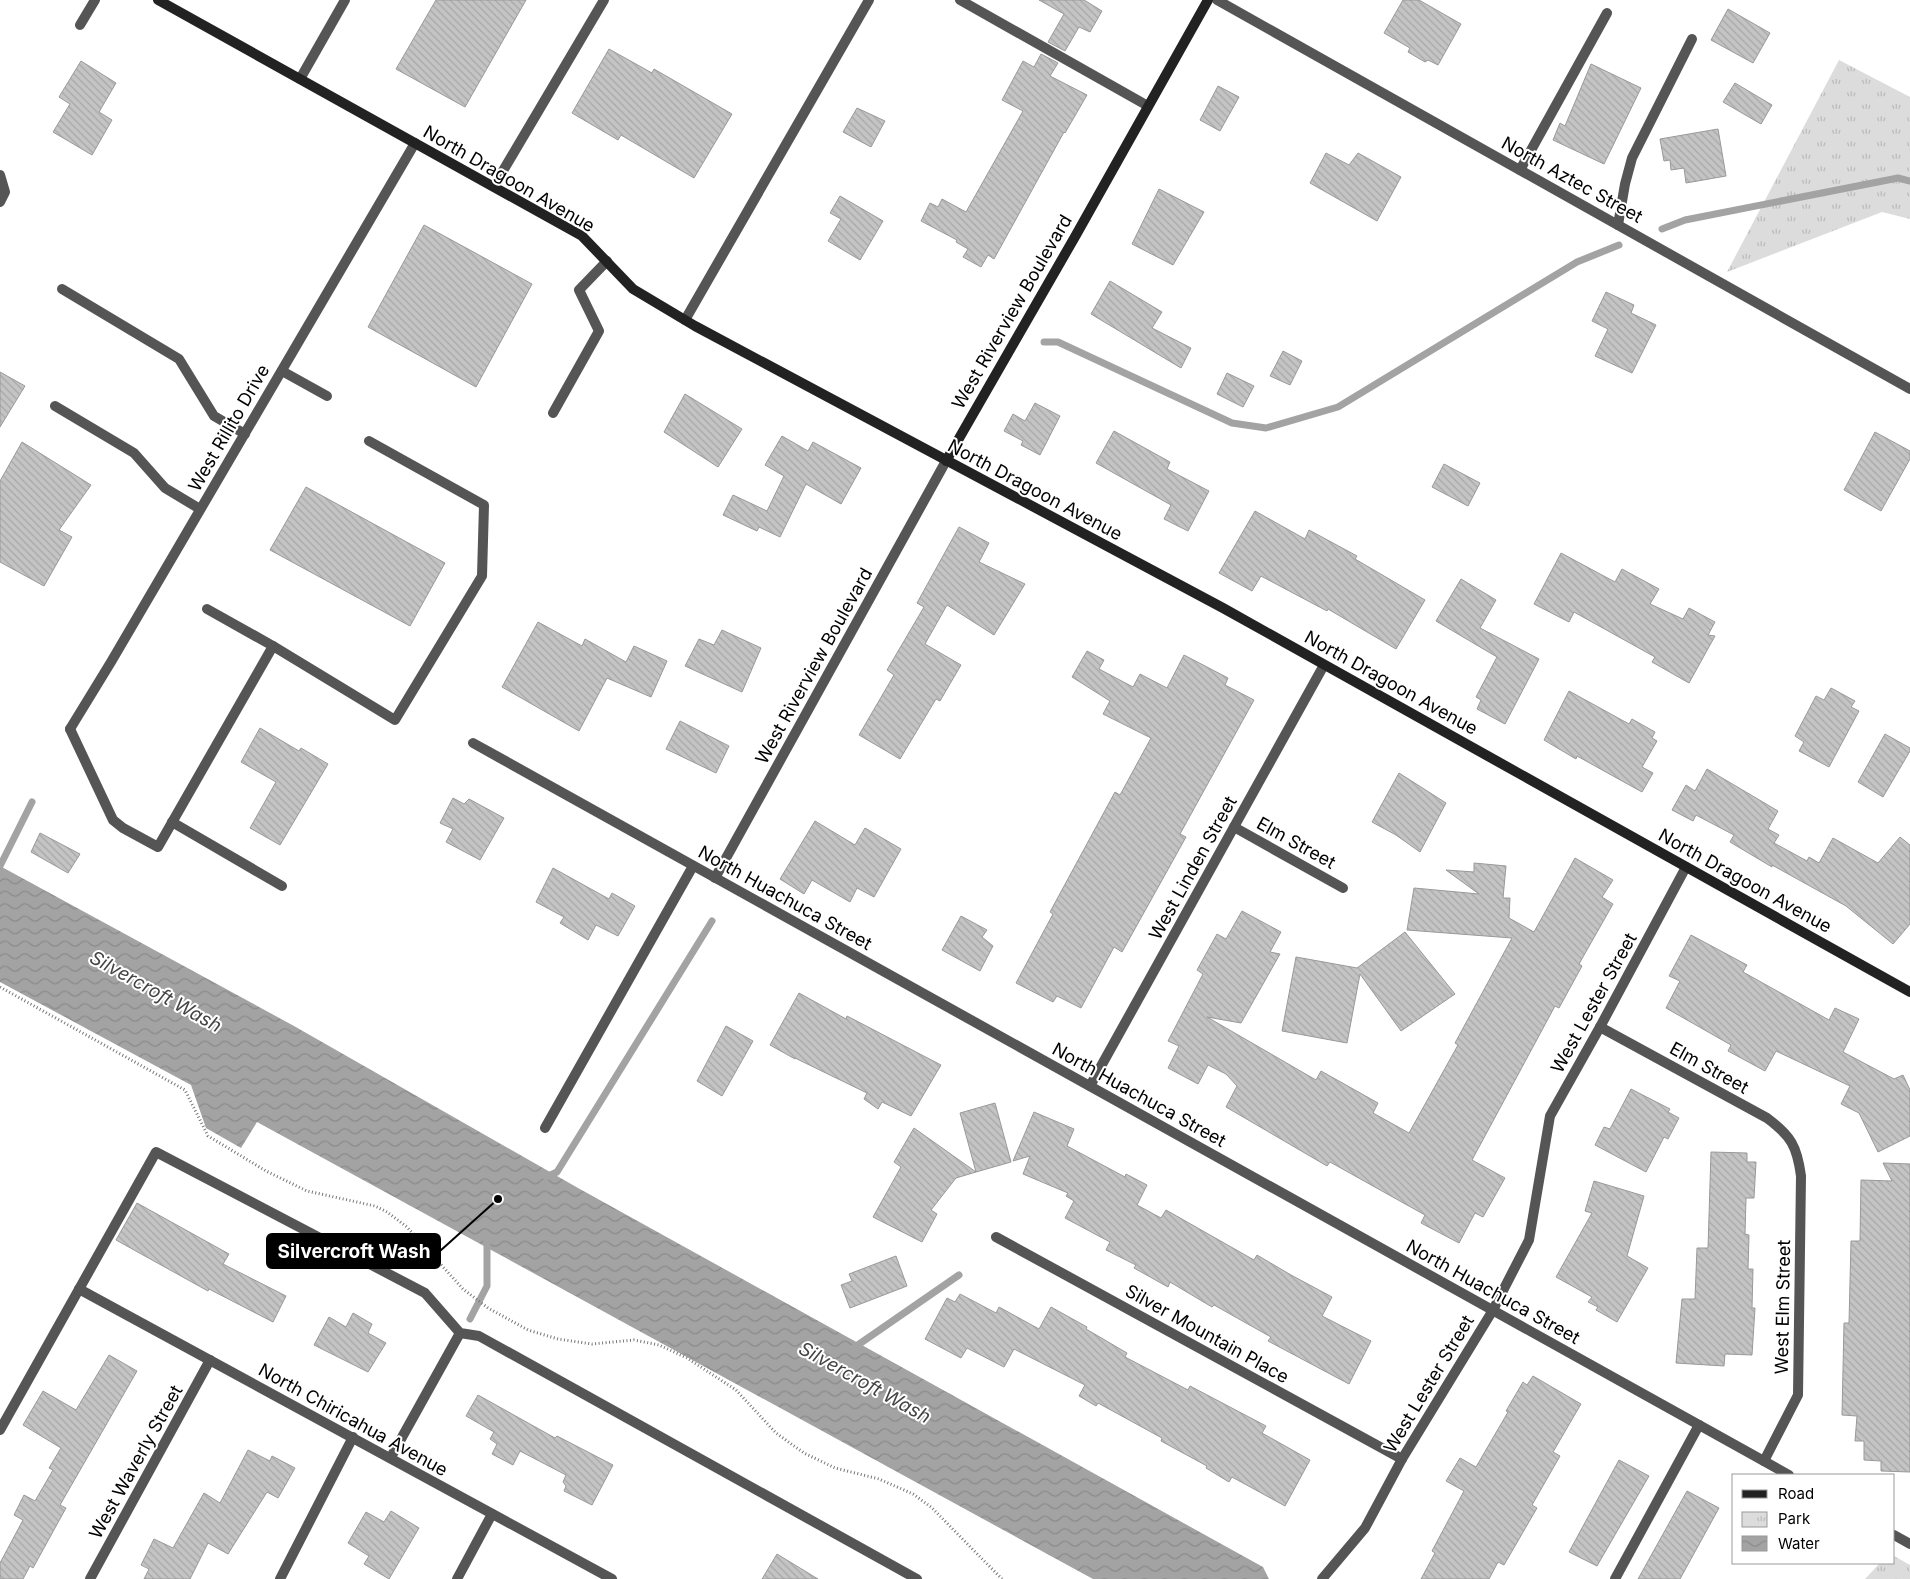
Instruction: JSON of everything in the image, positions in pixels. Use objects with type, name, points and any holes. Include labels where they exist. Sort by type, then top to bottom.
[{"type":"street","points":[[80,25],[95,0]]},
{"type":"street","name":"North Dragoon Avenue","points":[[158,0],[582,236],[633,289],[685,320],[1223,608],[1910,992]]},
{"type":"street","points":[[300,79],[345,0]]},
{"type":"street","points":[[494,186],[604,0]]},
{"type":"street","points":[[685,320],[869,0]]},
{"type":"street","points":[[960,0],[1148,106]]},
{"type":"street","name":"West Riverview Boulevard","points":[[715,878],[946,460],[1208,0]]},
{"type":"street","name":"North Aztec Street","points":[[1217,0],[1910,389]]},
{"type":"street","points":[[1520,170],[1607,13]]},
{"type":"street","points":[[1618,225],[1625,184],[1632,158],[1692,39]]},
{"type":"street","name":"West Rillito Drive","points":[[172,822],[158,847],[122,828],[113,820],[70,729],[415,143]]},
{"type":"street","points":[[0,175],[6,192],[0,202]]},
{"type":"street","points":[[553,413],[599,330],[579,290],[607,261]]},
{"type":"street","points":[[62,289],[179,359],[214,416],[245,434]]},
{"type":"street","points":[[282,370],[327,396]]},
{"type":"street","points":[[55,406],[134,453],[165,488],[200,509]]},
{"type":"street","points":[[207,609],[273,646],[395,720],[482,576],[484,505],[369,441]]},
{"type":"street","points":[[273,646],[172,822],[282,886]]},
{"type":"street","name":"West Linden Street","points":[[1090,1086],[1324,665]]},
{"type":"street","name":"North Huachuca Street","points":[[473,743],[1787,1474]]},
{"type":"street","name":"Elm Street","points":[[1234,827],[1343,888]]},
{"type":"street","points":[[545,1128],[693,866]]},
{"type":"street","name":"West Lester Street","points":[[1322,1579],[1365,1528],[1402,1459],[1493,1310],[1529,1240],[1550,1116],[1686,867]]},
{"type":"street","name":"Elm Street","points":[[1600,1027],[1766,1118],[1784,1131],[1795,1146]]},
{"type":"street","name":"West Elm Street","points":[[1764,1461],[1798,1395],[1801,1176],[1795,1146]]},
{"type":"street","points":[[0,1430],[156,1152],[425,1293],[460,1333],[479,1336],[917,1579]]},
{"type":"street","name":"Silver Mountain Place","points":[[996,1237],[1402,1459]]},
{"type":"street","name":"North Chiricahua Avenue","points":[[79,1289],[612,1579]]},
{"type":"street","points":[[390,1457],[460,1333]]},
{"type":"street","name":"West Waverly Street","points":[[90,1579],[210,1360]]},
{"type":"street","points":[[1615,1579],[1699,1425]]},
{"type":"street","points":[[280,1579],[353,1437]]},
{"type":"street","points":[[457,1579],[492,1514]]},
{"type":"street","points":[[1895,1536],[1910,1544]]},
{"type":"path","points":[[0,986],[185,1090],[208,1136],[266,1171],[307,1191],[375,1206],[387,1212],[407,1227],[463,1289],[488,1308],[528,1330],[558,1339],[592,1344],[634,1340],[659,1345],[687,1358],[736,1390],[776,1433],[804,1453],[835,1468],[878,1479],[913,1494],[931,1507],[1002,1579]]},
{"type":"green space","points":[[1839,60],[1910,97],[1910,219],[1882,212],[1727,272]]},
{"type":"green space","points":[[1895,1557],[1910,1565],[1910,1579],[1865,1579],[1879,1564],[1895,1564]]},
{"type":"water","points":[[0,866],[294,1026],[578,1188],[1263,1567],[1269,1579],[1093,1579],[257,1122],[241,1148],[206,1128],[191,1085],[0,982]]},
{"type":"building","points":[[436,0],[526,0],[465,107],[396,69]]},
{"type":"building","points":[[1039,0],[1084,0],[1102,11],[1090,32],[1079,27],[1065,51],[1048,42],[1064,14]]},
{"type":"building","points":[[1403,0],[1419,0],[1461,24],[1438,65],[1428,60],[1425,62],[1408,52],[1410,48],[1384,33]]},
{"type":"building","points":[[1728,9],[1770,33],[1753,63],[1711,40]]},
{"type":"building","points":[[609,49],[652,73],[654,69],[732,114],[694,178],[621,135],[618,140],[572,113]]},
{"type":"building","points":[[1041,54],[1058,63],[1050,76],[1087,95],[1064,132],[994,259],[988,255],[981,267],[963,257],[968,249],[956,242],[957,240],[921,221],[930,203],[938,207],[942,199],[966,212],[1023,111],[1002,100],[1023,61],[1034,67]]},
{"type":"building","points":[[81,61],[116,83],[99,112],[112,120],[92,155],[53,132],[70,104],[59,97]]},
{"type":"building","points":[[1591,64],[1641,88],[1604,164],[1553,140],[1560,123],[1565,126]]},
{"type":"building","points":[[1735,83],[1772,105],[1761,124],[1723,102]]},
{"type":"building","points":[[1218,86],[1239,97],[1220,131],[1200,120]]},
{"type":"building","points":[[857,108],[885,121],[871,147],[843,132]]},
{"type":"building","points":[[1718,129],[1726,176],[1686,183],[1684,168],[1671,170],[1670,160],[1664,161],[1660,139]]},
{"type":"building","points":[[1326,153],[1349,165],[1358,153],[1401,177],[1377,221],[1310,183]]},
{"type":"building","points":[[1159,189],[1204,212],[1173,265],[1132,244]]},
{"type":"building","points":[[840,196],[883,221],[860,260],[828,241],[841,219],[830,213]]},
{"type":"building","points":[[424,225],[532,284],[476,387],[368,327]]},
{"type":"building","points":[[1110,281],[1162,312],[1152,328],[1191,348],[1181,368],[1091,314]]},
{"type":"building","points":[[1606,292],[1634,305],[1631,313],[1656,325],[1632,373],[1595,356],[1608,329],[1592,321]]},
{"type":"building","points":[[1283,351],[1302,361],[1290,385],[1270,376]]},
{"type":"building","points":[[0,372],[25,386],[0,427]]},
{"type":"building","points":[[1227,373],[1254,386],[1243,407],[1217,394]]},
{"type":"building","points":[[685,394],[742,429],[718,467],[664,432]]},
{"type":"building","points":[[1035,403],[1060,416],[1040,455],[1021,445],[1023,441],[1004,431],[1013,414],[1025,421]]},
{"type":"building","points":[[1114,431],[1170,462],[1167,469],[1209,491],[1188,531],[1164,519],[1171,505],[1096,463]]},
{"type":"building","points":[[1875,432],[1910,451],[1910,459],[1881,511],[1844,490]]},
{"type":"building","points":[[782,436],[808,451],[813,442],[861,468],[841,504],[806,484],[780,537],[759,527],[757,531],[723,515],[733,495],[767,511],[784,476],[765,465]]},
{"type":"building","points":[[22,442],[91,485],[59,530],[72,537],[44,586],[0,562],[0,481]]},
{"type":"building","points":[[1444,464],[1480,483],[1468,506],[1432,487]]},
{"type":"building","points":[[306,487],[445,563],[410,626],[270,550]]},
{"type":"building","points":[[1255,511],[1305,539],[1309,530],[1357,556],[1355,559],[1425,600],[1396,649],[1328,609],[1327,611],[1261,576],[1252,591],[1219,573]]},
{"type":"building","points":[[959,527],[989,543],[979,562],[1025,584],[994,635],[947,605],[925,644],[961,665],[940,701],[936,699],[900,759],[859,735],[894,675],[887,670],[924,607],[917,603]]},
{"type":"building","points":[[1561,553],[1615,582],[1622,569],[1659,589],[1650,604],[1683,619],[1689,608],[1715,622],[1708,635],[1715,636],[1689,683],[1652,662],[1655,657],[1574,612],[1569,622],[1534,604]]},
{"type":"building","points":[[1461,579],[1496,600],[1480,628],[1539,659],[1505,724],[1477,709],[1481,700],[1476,697],[1497,657],[1436,621]]},
{"type":"building","points":[[538,622],[582,646],[585,639],[626,662],[634,646],[667,661],[651,697],[607,678],[579,731],[502,687]]},
{"type":"building","points":[[722,630],[761,648],[742,692],[685,666],[699,639],[714,645]]},
{"type":"building","points":[[1087,651],[1104,660],[1099,669],[1133,687],[1140,674],[1167,688],[1184,655],[1228,678],[1225,685],[1254,700],[1180,834],[1186,837],[1122,952],[1114,947],[1081,1008],[1057,996],[1053,1002],[1016,983],[1053,914],[1050,912],[1115,792],[1120,795],[1151,738],[1103,714],[1110,701],[1072,677]]},
{"type":"building","points":[[1831,688],[1855,701],[1851,707],[1859,711],[1829,767],[1799,751],[1804,742],[1795,736],[1816,696],[1824,700]]},
{"type":"building","points":[[1569,691],[1629,724],[1632,719],[1655,732],[1652,738],[1657,741],[1642,767],[1653,773],[1642,792],[1577,756],[1576,759],[1544,740]]},
{"type":"building","points":[[680,721],[729,746],[716,773],[666,749]]},
{"type":"building","points":[[260,728],[299,751],[301,748],[328,764],[280,845],[250,828],[276,782],[241,762]]},
{"type":"building","points":[[1885,734],[1910,748],[1910,751],[1883,797],[1858,782]]},
{"type":"building","points":[[1707,769],[1778,811],[1768,829],[1779,835],[1774,843],[1807,861],[1809,857],[1819,863],[1833,838],[1878,863],[1900,837],[1910,845],[1910,924],[1893,944],[1846,906],[1772,865],[1772,867],[1730,842],[1734,835],[1696,815],[1693,821],[1672,810],[1686,785],[1695,791]]},
{"type":"building","points":[[1399,773],[1446,803],[1420,852],[1396,835],[1372,822]]},
{"type":"building","points":[[453,798],[464,804],[469,799],[504,818],[480,860],[446,842],[453,829],[440,823]]},
{"type":"building","points":[[815,821],[855,845],[865,828],[901,849],[874,897],[857,888],[850,902],[812,880],[804,894],[780,879]]},
{"type":"building","points":[[40,833],[80,854],[68,873],[31,852]]},
{"type":"building","points":[[1575,858],[1613,880],[1602,897],[1613,904],[1579,964],[1582,966],[1559,1008],[1555,1006],[1472,1160],[1505,1178],[1483,1217],[1475,1213],[1459,1243],[1421,1223],[1425,1215],[1330,1162],[1327,1166],[1226,1107],[1237,1086],[1226,1074],[1208,1065],[1198,1084],[1168,1068],[1179,1046],[1168,1041],[1203,974],[1197,970],[1217,934],[1226,939],[1242,911],[1281,932],[1270,952],[1280,954],[1241,1023],[1207,1017],[1316,1080],[1321,1071],[1378,1103],[1373,1113],[1409,1133],[1458,1045],[1455,1043],[1512,938],[1407,930],[1414,888],[1479,894],[1446,870],[1474,872],[1474,863],[1506,866],[1503,898],[1510,898],[1509,918],[1534,932]]},
{"type":"building","points":[[553,868],[609,899],[612,893],[635,906],[618,936],[596,925],[588,940],[560,923],[564,917],[536,902]]},
{"type":"building","points":[[961,916],[987,930],[982,937],[993,946],[980,971],[942,950]]},
{"type":"building","points":[[1405,932],[1455,994],[1401,1031],[1360,974],[1347,1043],[1282,1031],[1296,957],[1357,968]]},
{"type":"building","points":[[1691,935],[1747,965],[1743,972],[1829,1020],[1835,1008],[1859,1019],[1843,1052],[1894,1079],[1903,1075],[1910,1090],[1910,1136],[1878,1152],[1859,1113],[1841,1104],[1850,1086],[1776,1051],[1765,1071],[1728,1051],[1731,1045],[1666,1008],[1680,981],[1669,976]]},
{"type":"building","points":[[799,993],[846,1019],[847,1016],[941,1065],[911,1116],[882,1102],[878,1109],[864,1099],[867,1093],[770,1045]]},
{"type":"building","points":[[726,1026],[753,1041],[722,1096],[697,1081]]},
{"type":"building","points":[[1631,1089],[1670,1109],[1668,1112],[1679,1118],[1668,1139],[1664,1137],[1646,1172],[1595,1145],[1604,1127],[1610,1129]]},
{"type":"building","points":[[995,1103],[1011,1162],[976,1172],[960,1113]]},
{"type":"building","points":[[1034,1112],[1074,1129],[1067,1146],[1125,1177],[1126,1174],[1147,1185],[1137,1205],[1161,1218],[1166,1210],[1254,1260],[1257,1255],[1332,1297],[1322,1316],[1371,1341],[1349,1384],[1268,1341],[1271,1337],[1214,1305],[1212,1307],[1170,1282],[1168,1287],[1134,1268],[1136,1265],[1106,1250],[1110,1242],[1065,1218],[1074,1201],[1066,1196],[1068,1193],[1023,1174],[1030,1156],[1013,1161]]},
{"type":"building","points":[[914,1128],[976,1172],[956,1178],[931,1210],[937,1214],[922,1242],[873,1217],[901,1167],[894,1162]]},
{"type":"building","points":[[1711,1152],[1747,1153],[1747,1162],[1756,1162],[1754,1198],[1746,1198],[1745,1234],[1749,1235],[1748,1269],[1753,1269],[1752,1308],[1755,1308],[1752,1355],[1725,1354],[1724,1366],[1676,1363],[1682,1299],[1695,1299],[1697,1248],[1708,1248]]},
{"type":"building","points":[[1883,1163],[1910,1164],[1910,1472],[1881,1471],[1881,1461],[1864,1460],[1864,1441],[1855,1441],[1857,1416],[1842,1415],[1844,1323],[1849,1323],[1851,1241],[1860,1241],[1861,1180],[1892,1181]]},
{"type":"building","points":[[1594,1181],[1644,1196],[1627,1256],[1648,1268],[1617,1322],[1596,1310],[1598,1307],[1588,1302],[1592,1297],[1556,1277],[1592,1213],[1585,1211]]},
{"type":"building","points":[[137,1203],[229,1254],[223,1264],[286,1296],[273,1322],[209,1289],[208,1291],[116,1240]]},
{"type":"building","points":[[896,1256],[907,1286],[850,1308],[841,1285],[852,1281],[849,1274]]},
{"type":"building","points":[[960,1294],[996,1313],[999,1307],[1039,1329],[1051,1307],[1087,1327],[1086,1329],[1127,1353],[1125,1357],[1188,1390],[1190,1386],[1266,1426],[1262,1433],[1310,1460],[1285,1506],[1232,1477],[1229,1482],[1206,1468],[1207,1466],[1161,1441],[1162,1438],[1098,1403],[1096,1406],[1079,1396],[1085,1385],[1014,1349],[1004,1367],[967,1348],[961,1358],[925,1339],[947,1298],[955,1302]]},
{"type":"building","points":[[353,1313],[372,1324],[368,1333],[386,1343],[368,1372],[314,1345],[329,1317],[346,1327]]},
{"type":"building","points":[[109,1355],[137,1371],[60,1505],[66,1508],[33,1568],[30,1566],[23,1579],[0,1579],[0,1563],[23,1520],[14,1515],[24,1495],[35,1501],[53,1470],[49,1468],[61,1448],[23,1425],[43,1391],[76,1410]]},
{"type":"building","points":[[1533,1376],[1581,1404],[1553,1452],[1560,1456],[1532,1505],[1537,1508],[1504,1565],[1498,1562],[1489,1579],[1421,1579],[1435,1553],[1432,1551],[1464,1491],[1446,1481],[1460,1458],[1476,1467],[1523,1382],[1527,1385]]},
{"type":"building","points":[[478,1395],[555,1438],[557,1436],[613,1465],[592,1505],[564,1491],[566,1486],[563,1482],[566,1475],[520,1451],[513,1465],[492,1454],[497,1444],[490,1439],[494,1432],[466,1416]]},
{"type":"building","points":[[248,1450],[270,1461],[272,1456],[295,1468],[278,1498],[267,1492],[228,1554],[208,1543],[190,1579],[144,1579],[149,1569],[141,1565],[154,1539],[173,1548],[204,1493],[220,1503]]},
{"type":"building","points":[[1619,1460],[1649,1476],[1597,1566],[1569,1552]]},
{"type":"building","points":[[1687,1491],[1719,1508],[1680,1579],[1638,1579]]},
{"type":"building","points":[[391,1511],[419,1528],[389,1579],[364,1564],[369,1556],[348,1543],[366,1512],[384,1522]]},
{"type":"building","points":[[777,1554],[818,1579],[762,1579]]},
{"type":"waterway","points":[[1662,229],[1685,220],[1898,178],[1910,181]]},
{"type":"waterway","points":[[1044,342],[1058,342],[1232,423],[1266,428],[1338,407],[1577,262],[1619,245]]},
{"type":"waterway","points":[[0,866],[32,802]]},
{"type":"waterway","points":[[546,1177],[557,1172],[712,921]]},
{"type":"waterway","points":[[470,1319],[487,1286],[487,1239]]},
{"type":"waterway","points":[[852,1349],[959,1275]]},
{"type":"place","name":"Silvercroft Wash","points":[[498,1199]]}]
